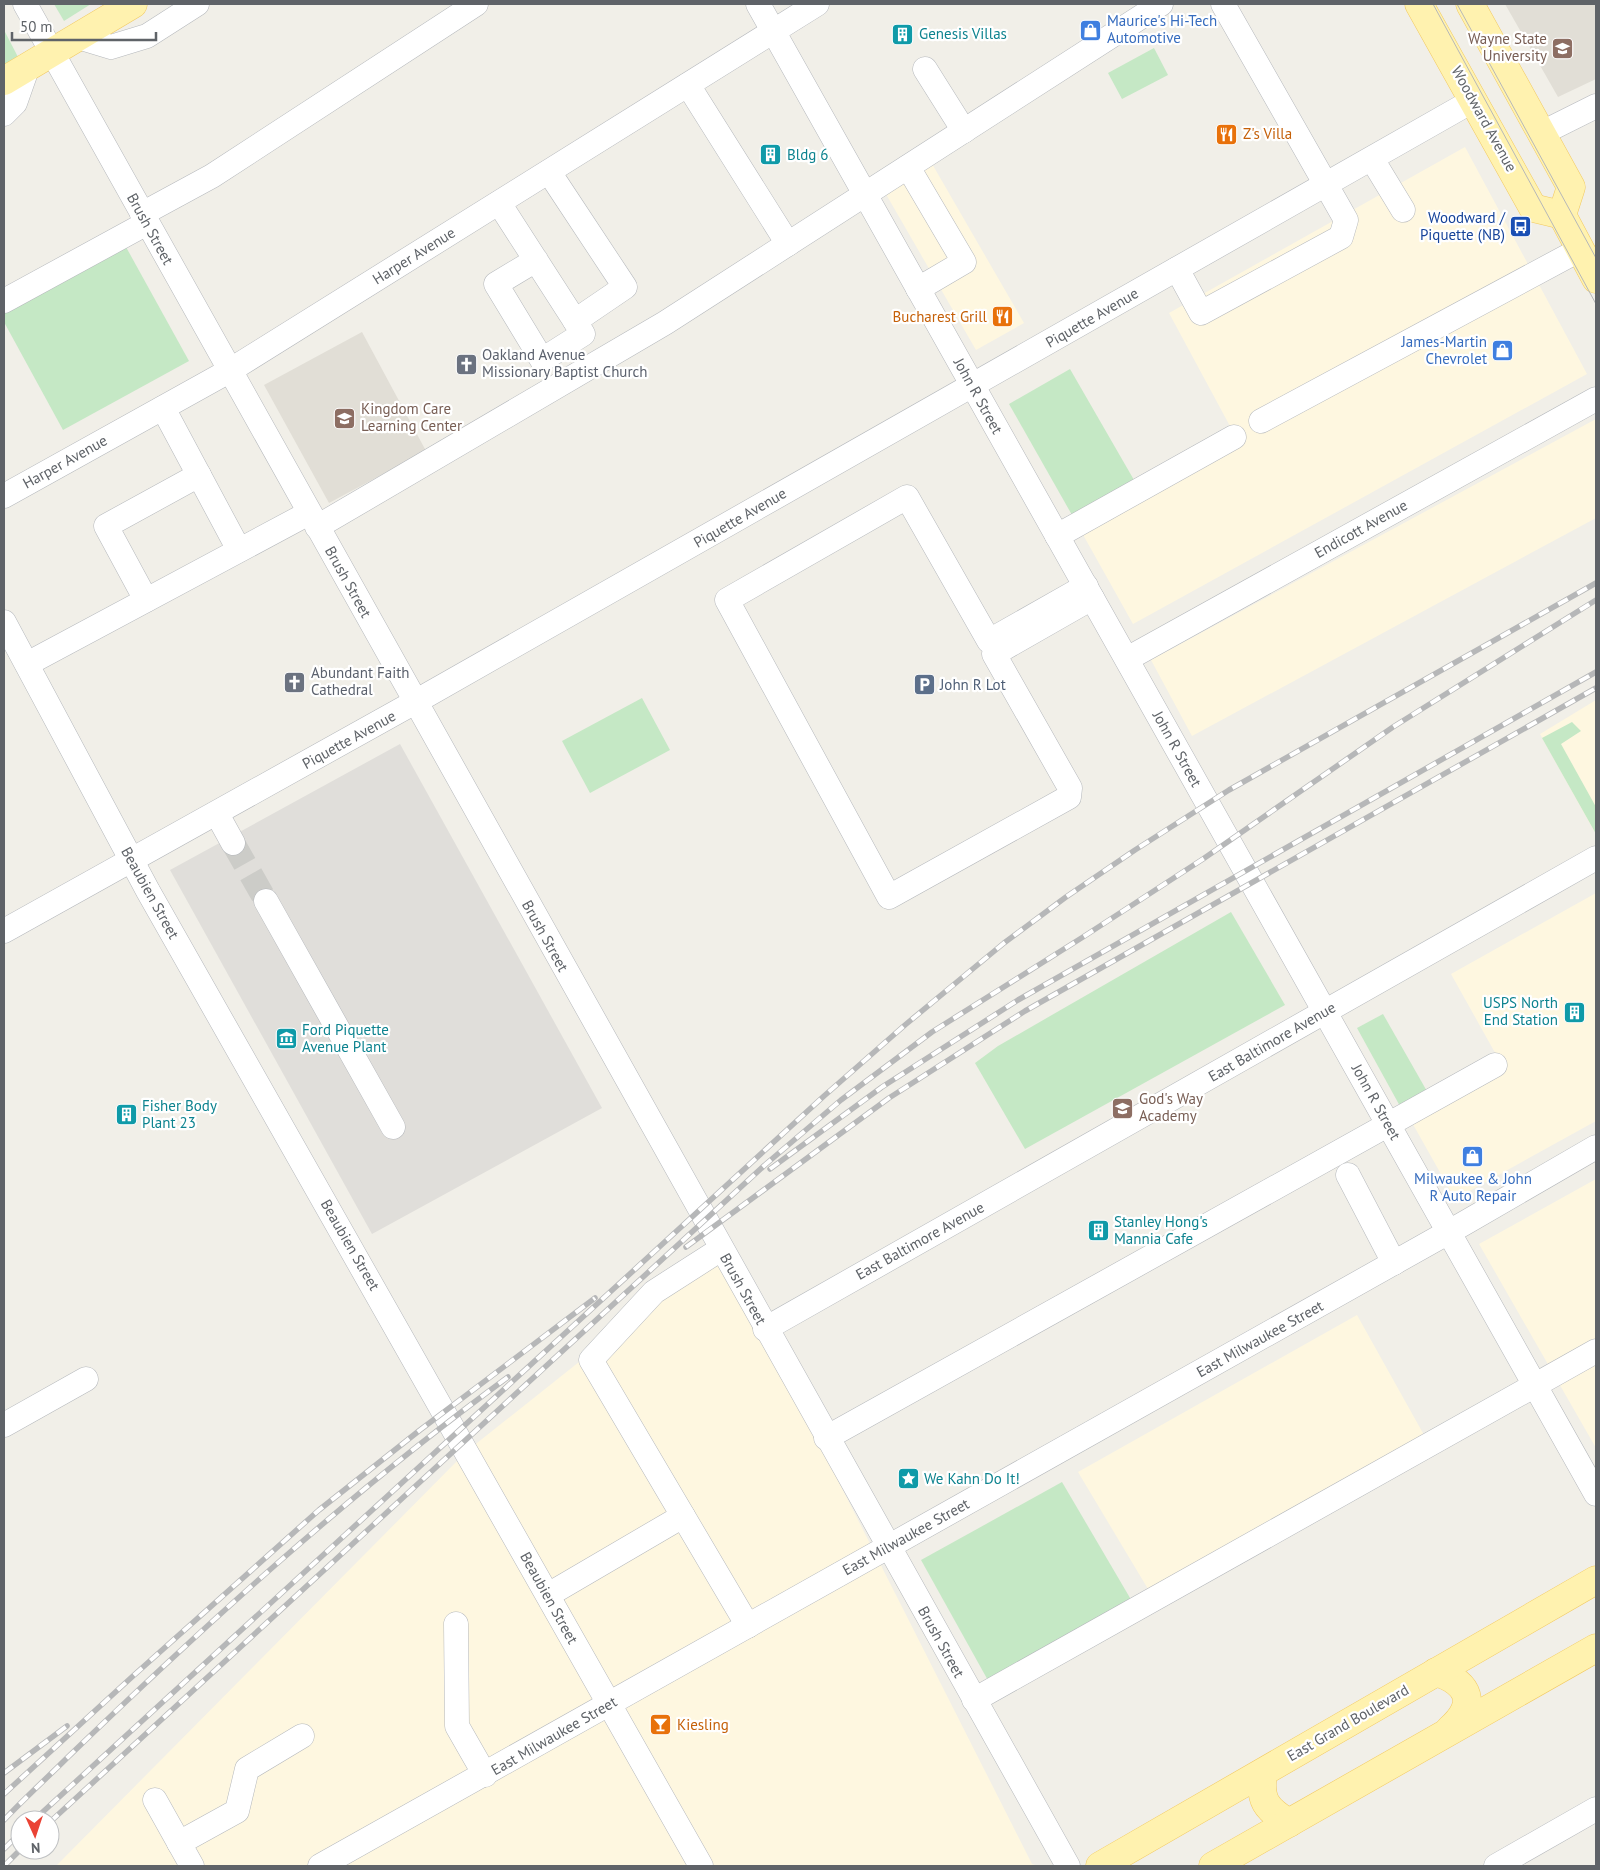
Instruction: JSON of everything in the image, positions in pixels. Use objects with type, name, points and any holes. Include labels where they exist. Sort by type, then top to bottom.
[{"type":"main road","points":[[4,80],[133,4]]},
{"type":"main road","name":"Woodward Avenue","points":[[1419,4],[1533,208],[1562,215]]},
{"type":"main road","points":[[1470,4],[1571,187],[1562,215],[1596,279]]},
{"type":"main road","name":"East Grand Boulevard","points":[[1100,1866],[1596,1580]]},
{"type":"main road","points":[[1213,1866],[1596,1648]]},
{"type":"main road","points":[[1436,1672],[1450,1676],[1460,1684],[1466,1693],[1468,1707],[1463,1718],[1446,1734]]},
{"type":"main road","points":[[1263,1773],[1260,1791],[1265,1803],[1275,1814],[1289,1823]]},
{"type":"street","points":[[78,37],[111,47],[147,36],[197,4]]},
{"type":"street","points":[[4,301],[145,219],[476,4]]},
{"type":"street","name":"John R Street","points":[[758,4],[1596,1494]]},
{"type":"street","name":"Harper Avenue","points":[[4,496],[229,371],[817,4]]},
{"type":"street","points":[[27,664],[239,550],[313,520],[666,322],[1161,4]]},
{"type":"street","points":[[1177,269],[1201,313],[1341,238],[1346,220],[1223,4]]},
{"type":"street","name":"Brush Street","points":[[28,10],[826,1438],[1068,1866]]},
{"type":"street","points":[[4,114],[15,103],[28,66]]},
{"type":"street","points":[[925,69],[964,130]]},
{"type":"street","points":[[688,85],[788,244]]},
{"type":"street","name":"Piquette Avenue","points":[[4,931],[131,859],[217,814],[1474,100]]},
{"type":"street","points":[[1542,133],[1596,106]]},
{"type":"street","points":[[1372,159],[1403,210]]},
{"type":"street","points":[[908,167],[964,262],[918,289]]},
{"type":"street","points":[[549,172],[625,287],[576,320]]},
{"type":"street","points":[[499,203],[576,320],[583,334],[542,360],[496,284],[536,260]]},
{"type":"street","points":[[1261,421],[1581,249]]},
{"type":"street","name":"Endicott Avenue","points":[[1127,659],[1596,399]]},
{"type":"street","points":[[163,408],[239,550]]},
{"type":"street","points":[[1057,536],[1234,438]]},
{"type":"street","points":[[146,600],[106,526],[199,475]]},
{"type":"street","points":[[907,497],[990,641],[1089,592],[994,654],[1070,788],[1069,797],[890,898],[727,600],[907,497]]},
{"type":"street","name":"Beaubien Street","points":[[4,622],[131,859],[701,1866]]},
{"type":"street","points":[[217,814],[233,843]]},
{"type":"street","name":"East Baltimore Avenue","points":[[765,1329],[1596,858]]},
{"type":"street","points":[[266,901],[393,1127]]},
{"type":"street","points":[[826,1438],[1495,1065]]},
{"type":"street","name":"East Milwaukee Street","points":[[320,1866],[1394,1263],[1596,1147]]},
{"type":"street","points":[[1348,1175],[1394,1263]]},
{"type":"street","points":[[721,1249],[654,1292],[591,1360],[748,1626]]},
{"type":"street","points":[[974,1700],[1596,1351]]},
{"type":"street","points":[[4,1425],[86,1379]]},
{"type":"street","points":[[548,1595],[683,1516]]},
{"type":"street","points":[[456,1624],[457,1726],[485,1775]]},
{"type":"street","points":[[179,1843],[237,1811],[247,1769],[302,1736]]},
{"type":"street","points":[[155,1800],[192,1866]]},
{"type":"street","points":[[1496,1866],[1596,1809]]},
{"type":"shaded area","name":"Wayne State University","points":[[1505,4],[1596,4],[1596,79],[1558,97]]},
{"type":"shaded area","points":[[1465,147],[1587,374],[1133,624],[1072,515],[1231,428],[1169,313]]},
{"type":"shaded area","points":[[931,162],[1024,323],[976,350],[883,189]]},
{"type":"shaded area","name":"Kingdom Care Learning Center","points":[[362,332],[426,451],[329,503],[264,385]]},
{"type":"shaded area","points":[[1596,419],[1596,518],[1192,736],[1151,660]]},
{"type":"shaded area","points":[[1596,700],[1596,830],[1594,831],[1540,734]]},
{"type":"shaded area","points":[[400,744],[602,1108],[372,1234],[170,870]]},
{"type":"shaded area","points":[[1596,893],[1596,1121],[1455,1199],[1410,1119],[1503,1067],[1451,974]]},
{"type":"shaded area","points":[[1596,1179],[1596,1448],[1479,1244]]},
{"type":"shaded area","points":[[721,1249],[1032,1864],[1039,1866],[56,1866],[467,1451]]},
{"type":"shaded area","points":[[1357,1315],[1424,1435],[1148,1589],[1078,1472]]},
{"type":"green space","points":[[54,4],[91,4],[64,21]]},
{"type":"green space","points":[[4,30],[18,57],[4,65]]},
{"type":"green space","points":[[1154,48],[1168,75],[1122,99],[1108,73]]},
{"type":"green space","points":[[126,247],[189,361],[63,430],[4,322],[4,313]]},
{"type":"green space","points":[[1070,369],[1134,480],[1072,515],[1009,404]]},
{"type":"green space","points":[[642,698],[670,750],[590,793],[562,741]]},
{"type":"green space","points":[[1572,722],[1581,731],[1561,744],[1596,807],[1596,834],[1542,738]]},
{"type":"green space","points":[[1231,912],[1285,1005],[1025,1149],[975,1063],[998,1046]]},
{"type":"green space","points":[[1383,1014],[1428,1093],[1401,1108],[1357,1028]]},
{"type":"green space","points":[[1062,1482],[1133,1603],[990,1684],[921,1560]]},
{"type":"tunnel","points":[[233,843],[266,901]]},
{"type":"tram line","points":[[1433,4],[1596,304]]},
{"type":"tram line","points":[[1457,4],[1596,258]]},
{"type":"railway","points":[[45,1810],[824,1096],[905,1025],[1004,943],[1066,897],[1135,850],[1229,790],[1596,583]]},
{"type":"railway","points":[[60,1813],[766,1164],[841,1100],[932,1032],[1203,859],[1393,727],[1596,600]]},
{"type":"railway","points":[[770,1169],[882,1087],[1018,1000],[1596,672]]},
{"type":"railway","points":[[686,1247],[889,1098],[1025,1011],[1596,688]]},
{"type":"railway","points":[[4,1794],[319,1510],[420,1430],[595,1298]]},
{"type":"railway","points":[[4,1820],[68,1757],[227,1608],[337,1512],[508,1377]]},
{"type":"railway","points":[[4,1773],[67,1726]]},
{"type":"railway","points":[[4,1849],[10,1843]]},
{"type":"railway","points":[[4,1866],[10,1860]]},
{"type":"place","name":"Maurice's Hi-Tech Automotive","points":[[1091,30]]},
{"type":"place","name":"Genesis Villas","points":[[903,34]]},
{"type":"place","name":"Wayne State University","points":[[1563,48]]},
{"type":"place","name":"Z's Villa","points":[[1227,134]]},
{"type":"place","name":"Bldg 6","points":[[771,155]]},
{"type":"place","name":"Woodward / Piquette (NB)","points":[[1521,227]]},
{"type":"place","name":"Bucharest Grill","points":[[1003,317]]},
{"type":"place","name":"James-Martin Chevrolet","points":[[1503,351]]},
{"type":"place","name":"Oakland Avenue Missionary Baptist Church","points":[[466,364]]},
{"type":"place","name":"Kingdom Care Learning Center","points":[[345,418]]},
{"type":"place","name":"Abundant Faith Cathedral","points":[[295,682]]},
{"type":"place","name":"John R Lot","points":[[924,685]]},
{"type":"place","name":"USPS North End Station","points":[[1574,1012]]},
{"type":"place","name":"Ford Piquette Avenue Plant","points":[[286,1039]]},
{"type":"place","name":"God's Way Academy","points":[[1123,1108]]},
{"type":"place","name":"Fisher Body Plant 23","points":[[126,1115]]},
{"type":"place","name":"Milwaukee & John R Auto Repair","points":[[1473,1156]]},
{"type":"place","name":"Stanley Hong's Mannia Cafe","points":[[1098,1231]]},
{"type":"place","name":"We Kahn Do It!","points":[[908,1479]]},
{"type":"place","name":"Kiesling","points":[[661,1725]]}]
